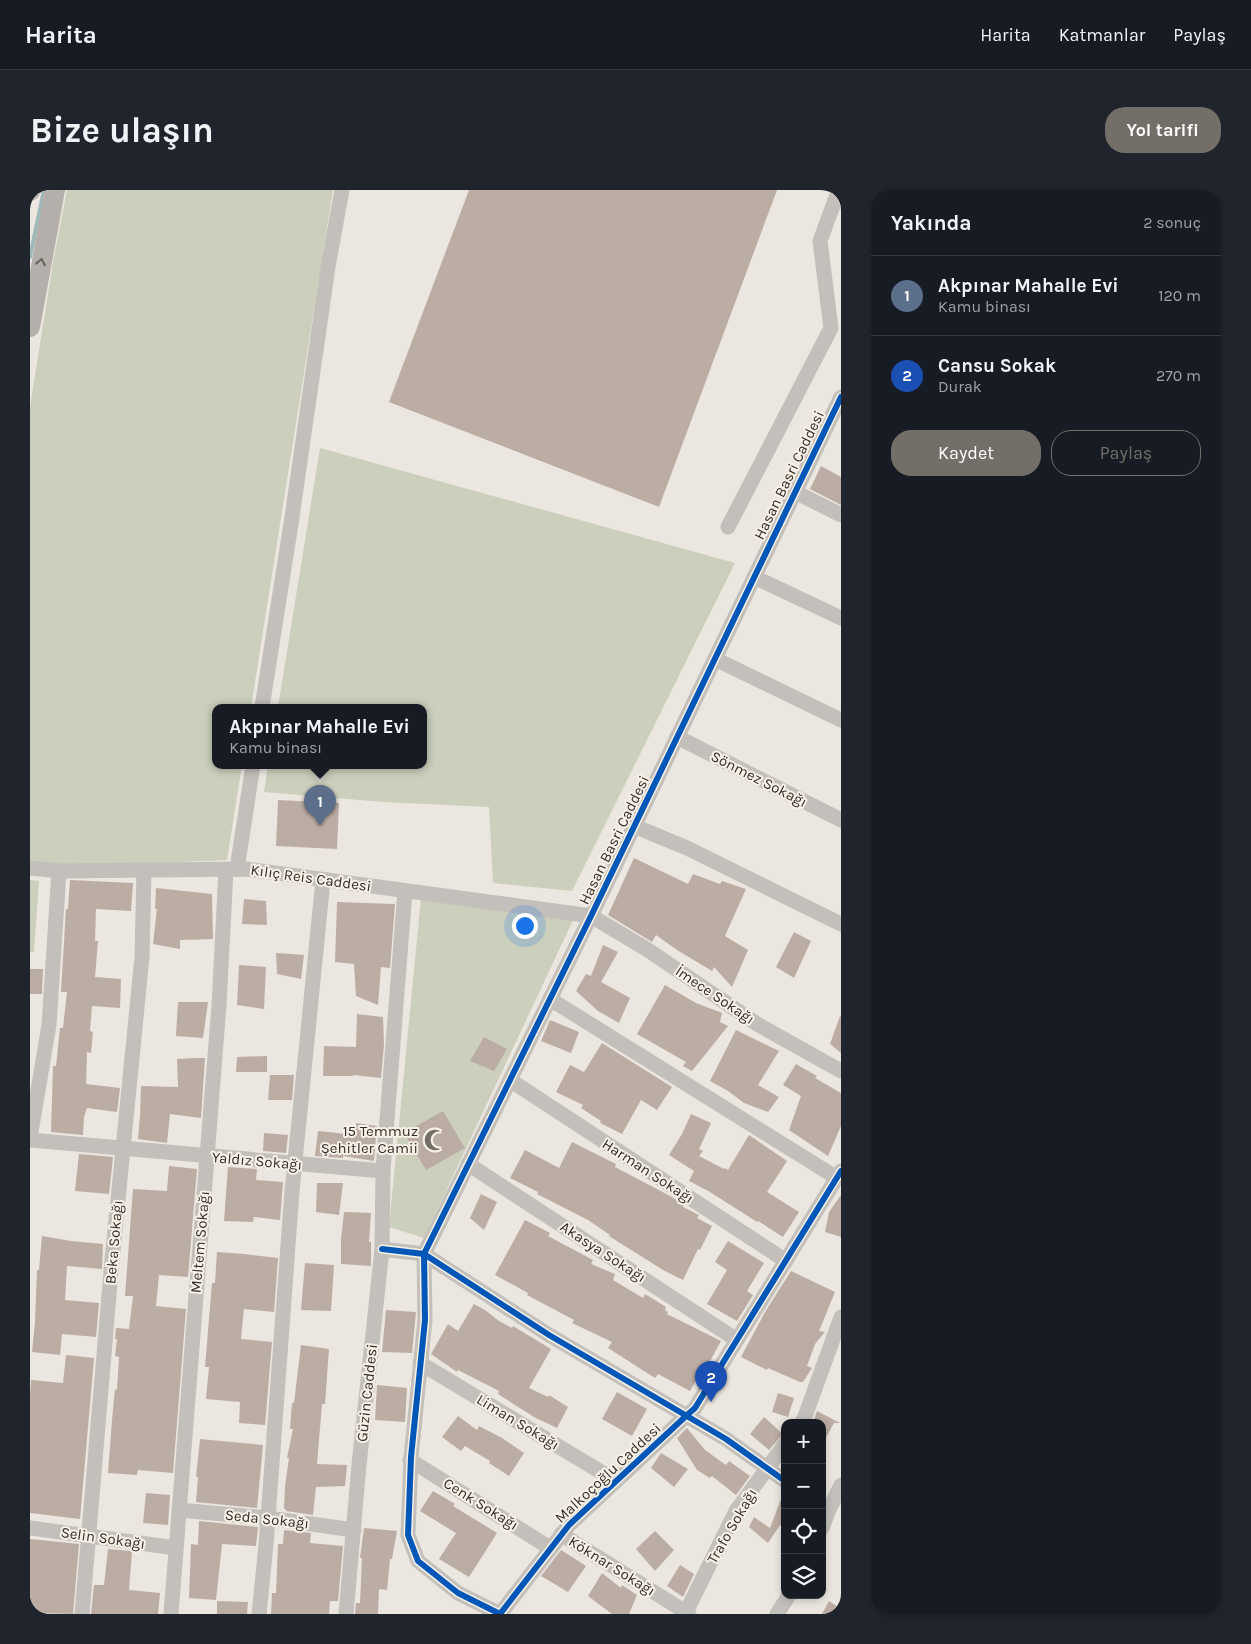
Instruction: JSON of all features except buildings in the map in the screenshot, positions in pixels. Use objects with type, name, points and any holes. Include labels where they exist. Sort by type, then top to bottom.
[{"type":"main road","points":[[30,327],[55,190]]},
{"type":"street","points":[[262,704],[291,524],[328,267],[342,190]]},
{"type":"street","points":[[728,527],[831,328],[820,241],[839,191]]},
{"type":"street","name":"Hasan Basri Caddesi","points":[[424,1254],[591,916],[795,492],[840,404]]},
{"type":"street","points":[[795,492],[841,515]]},
{"type":"street","points":[[754,577],[841,618]]},
{"type":"street","points":[[714,659],[841,720]]},
{"type":"street","name":"Sönmez Sokağı","points":[[677,737],[841,820]]},
{"type":"street","name":"Meltem Sokağı","points":[[171,1614],[231,870],[252,769]]},
{"type":"street","points":[[634,826],[696,853],[841,924]]},
{"type":"street","name":"Kılıç Reis Caddesi","points":[[30,868],[59,871],[247,869],[591,916]]},
{"type":"street","name":"Beka Sokağı","points":[[82,1614],[112,1260],[142,957],[144,870]]},
{"type":"street","points":[[30,1139],[49,1025],[59,871]]},
{"type":"street","points":[[259,1614],[295,1164],[323,880]]},
{"type":"street","points":[[383,1171],[405,891]]},
{"type":"street","name":"İmece Sokağı","points":[[591,916],[648,950],[757,1024],[841,1071]]},
{"type":"street","points":[[550,999],[839,1175]]},
{"type":"street","name":"Harman Sokağı","points":[[510,1080],[786,1261]]},
{"type":"street","name":"Yaldız Sokağı","points":[[30,1139],[383,1171]]},
{"type":"street","name":"Akasya Sokağı","points":[[468,1164],[737,1340]]},
{"type":"street","name":"Güzin Caddesi","points":[[346,1614],[382,1249],[383,1171]]},
{"type":"street","name":"Malkoçoğlu Caddesi","points":[[500,1614],[569,1525],[695,1408],[839,1175]]},
{"type":"street","points":[[382,1249],[424,1254],[549,1334],[726,1439],[781,1478]]},
{"type":"street","points":[[424,1254],[424,1320],[410,1460],[408,1535],[418,1561],[458,1593],[500,1614]]},
{"type":"street","points":[[804,1419],[841,1317]]},
{"type":"street","name":"Liman Sokağı","points":[[420,1362],[616,1481]]},
{"type":"street","name":"Trafo Sokağı","points":[[687,1613],[736,1511],[781,1449]]},
{"type":"street","name":"Cenk Sokağı","points":[[410,1460],[550,1548]]},
{"type":"street","points":[[830,1513],[841,1485]]},
{"type":"street","name":"Seda Sokağı","points":[[179,1510],[268,1518],[354,1530]]},
{"type":"street","name":"Selin Sokağı","points":[[30,1528],[176,1548]]},
{"type":"street","name":"Köknar Sokağı","points":[[561,1534],[687,1613]]},
{"type":"street","points":[[777,1614],[786,1599]]},
{"type":"green space","points":[[67,190],[333,190],[251,704],[212,704],[212,769],[241,769],[227,860],[61,867],[30,863],[30,407],[53,262]]},
{"type":"green space","points":[[320,448],[735,563],[572,891],[493,883],[489,807],[383,802],[264,792],[267,769],[427,769],[427,704],[278,704]]},
{"type":"green space","points":[[30,880],[39,881],[34,952],[30,952]]},
{"type":"green space","points":[[421,898],[574,918],[424,1238],[389,1227]]},
{"type":"waterway","points":[[30,257],[44,190]]},
{"type":"cycle path","points":[[382,1249],[424,1254],[591,916],[841,397]]},
{"type":"cycle path","points":[[686,1416],[695,1408],[841,1171]]},
{"type":"cycle path","points":[[424,1254],[549,1335],[686,1416],[569,1525],[500,1614],[458,1593],[418,1561],[408,1535],[411,1457],[425,1320],[424,1254]]},
{"type":"cycle path","points":[[686,1416],[726,1439],[781,1478]]},
{"type":"place","name":"Akpınar Mahalle Evi","points":[[320,826]]},
{"type":"place","name":"15 Temmuz Şehitler Camii","points":[[435,1140]]},
{"type":"place","name":"Cansu Sokak","points":[[711,1402]]}]
